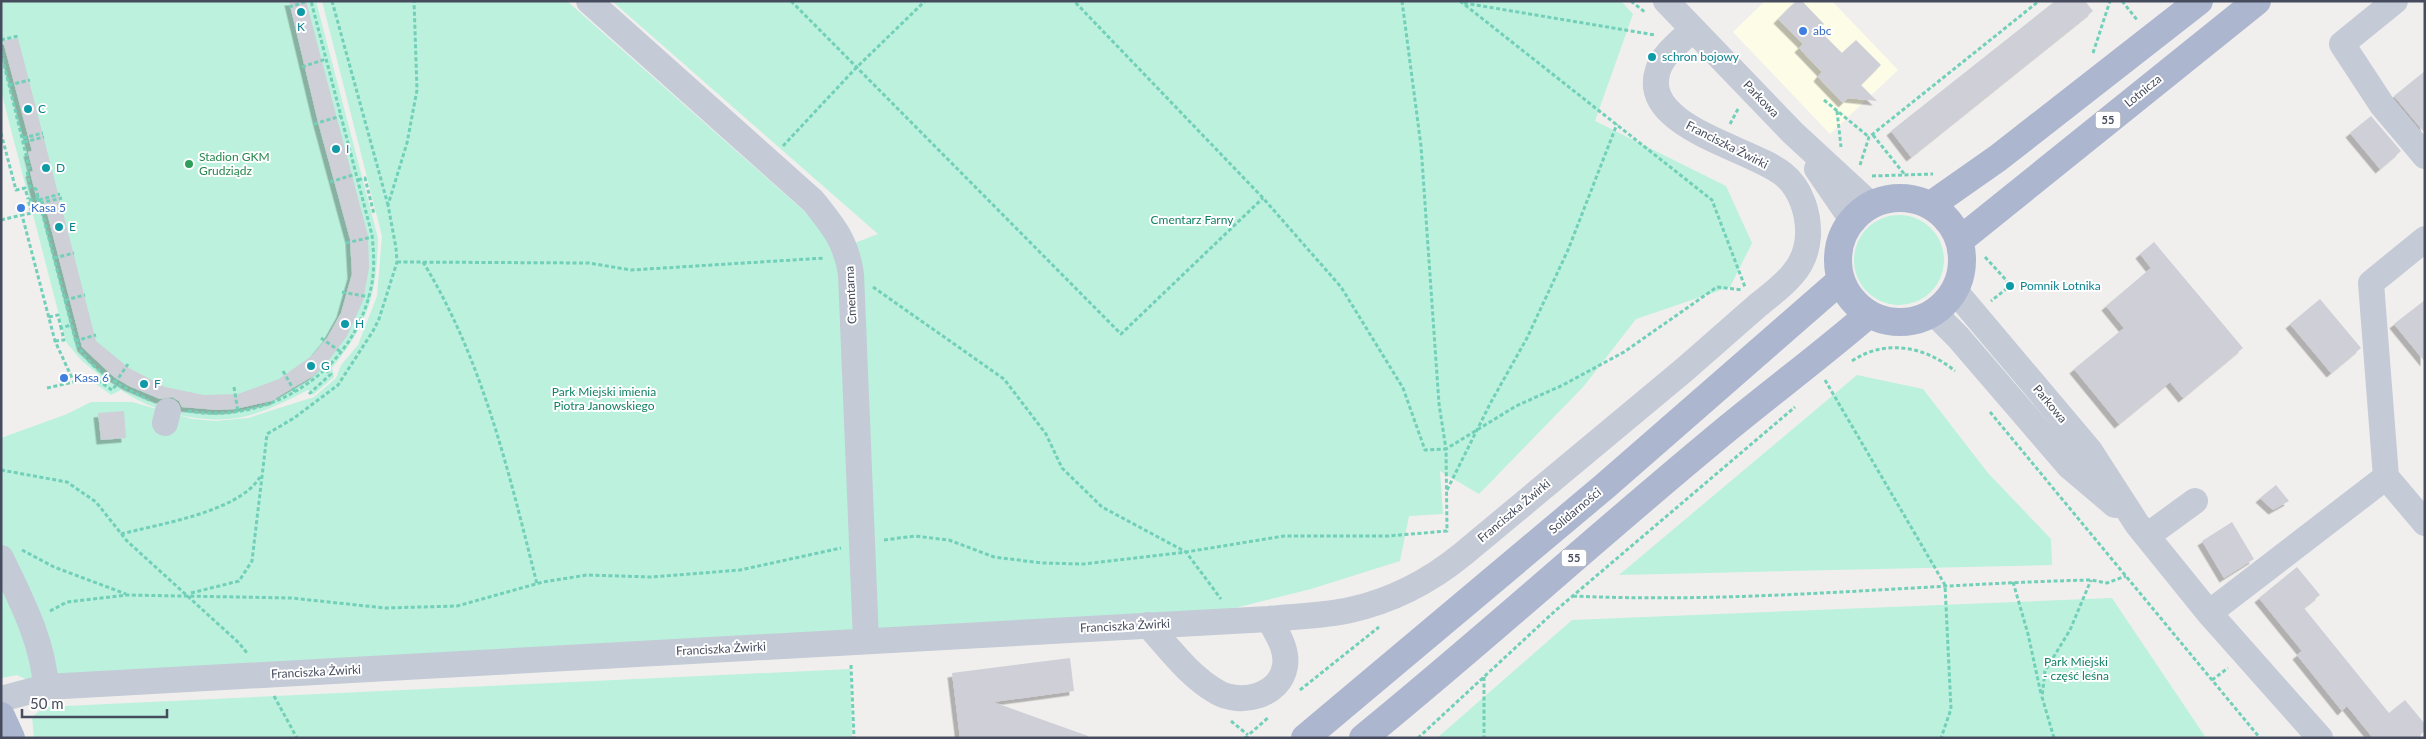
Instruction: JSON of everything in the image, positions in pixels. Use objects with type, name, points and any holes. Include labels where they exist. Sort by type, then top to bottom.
[{"type":"main road","points":[[1931,205],[1998,158],[2199,1]]},
{"type":"main road","name":"Lotnicza","points":[[1960,240],[2257,1]]},
{"type":"main road","points":[[1901,197],[1916,199],[1931,205],[1943,214],[1953,226],[1960,240],[1963,266],[1955,291],[1946,303],[1934,313],[1913,321],[1890,322],[1869,314],[1857,305],[1841,280],[1838,259],[1841,238],[1861,212],[1885,199],[1901,197]]},
{"type":"main road","name":"Solidarności","points":[[1305,738],[1605,486],[1841,280]]},
{"type":"main road","name":"55","points":[[1363,738],[1439,676],[1504,617],[1711,442],[1869,314]]},
{"type":"main road","points":[[1,716],[12,738]]},
{"type":"street","name":"Cmentarna","points":[[589,1],[813,201],[839,232],[849,265],[862,543],[859,641]]},
{"type":"street","points":[[2395,1],[2342,44],[2382,106],[2425,156]]},
{"type":"street","name":"Parkowa","points":[[1659,10],[1693,29],[1793,133],[1861,212]]},
{"type":"street","name":"Franciszka Żwirki","points":[[1,698],[46,688],[1269,619],[1348,611],[1380,602],[1419,584],[1470,548],[1714,344],[1792,276],[1804,258],[1808,237],[1806,212],[1798,191],[1783,174],[1762,161],[1699,132],[1679,120],[1664,106],[1656,88],[1658,70],[1673,49],[1693,29]]},
{"type":"street","points":[[2425,239],[2371,283],[2386,478],[2425,523]]},
{"type":"street","name":"Parkowa","points":[[1955,291],[2090,452],[2142,530],[2209,613],[2320,738]]},
{"type":"street","name":"Parkowa","points":[[1934,313],[1958,337],[2069,466],[2142,530]]},
{"type":"street","points":[[2209,613],[2386,478]]},
{"type":"street","points":[[2142,530],[2195,501]]},
{"type":"street","points":[[10,553],[44,663],[46,688]]},
{"type":"street","points":[[1148,625],[1196,678],[1218,693],[1236,699],[1251,698],[1266,692],[1278,682],[1285,665],[1283,646],[1269,619]]},
{"type":"path","points":[[1,52],[24,140],[29,167],[27,171],[30,187],[36,189],[75,340],[80,350],[94,366],[116,383],[167,412],[218,414],[238,412],[273,404],[295,392],[325,370],[341,352],[359,323],[369,297],[373,272],[372,237],[310,1],[288,7]]},
{"type":"path","points":[[186,595],[239,581],[252,561],[267,434],[294,418],[338,385],[363,348],[378,319],[396,262],[396,248],[388,205],[332,1]]},
{"type":"path","points":[[388,205],[408,143],[417,90],[414,1]]},
{"type":"path","points":[[791,1],[855,69],[1121,334],[1263,198]]},
{"type":"path","points":[[769,161],[855,69],[925,1]]},
{"type":"path","points":[[1074,1],[1263,198],[1340,287],[1403,388],[1425,450],[1446,449],[1516,406],[1563,385],[1624,352],[1717,286],[1746,290],[1712,200],[1461,2]]},
{"type":"path","points":[[30,621],[67,602],[127,594],[291,598],[385,608],[457,606],[537,584],[587,575],[651,576],[740,570],[862,543],[915,536],[949,540],[994,557],[1042,563],[1084,564],[1186,552],[1284,536],[1329,534],[1388,536],[1447,531],[1446,449],[1439,404],[1421,146],[1402,1]]},
{"type":"path","points":[[1631,1],[1659,10]]},
{"type":"path","points":[[1860,168],[1871,136],[2039,1]]},
{"type":"path","points":[[2090,62],[2110,1]]},
{"type":"path","points":[[2122,1],[2140,24]]},
{"type":"path","points":[[1461,2],[1663,36],[1673,49]]},
{"type":"path","points":[[1,40],[18,36]]},
{"type":"path","points":[[302,67],[326,58]]},
{"type":"path","points":[[1,80],[8,78]]},
{"type":"path","points":[[10,85],[30,80]]},
{"type":"path","points":[[1824,100],[1871,136],[1905,176]]},
{"type":"path","points":[[1837,111],[1841,150]]},
{"type":"path","points":[[314,124],[341,116]]},
{"type":"path","points":[[1446,492],[1476,431],[1527,338],[1564,259],[1617,124]]},
{"type":"path","points":[[1,133],[16,190],[25,188],[32,213],[1,220]]},
{"type":"path","points":[[24,140],[44,135]]},
{"type":"path","points":[[330,182],[356,174]]},
{"type":"path","points":[[1867,176],[1937,174]]},
{"type":"path","points":[[358,180],[364,178],[374,214]]},
{"type":"path","points":[[28,200],[61,196]]},
{"type":"path","points":[[22,215],[55,341],[72,378],[79,381]]},
{"type":"path","points":[[346,243],[372,237]]},
{"type":"path","points":[[54,258],[74,253]]},
{"type":"path","points":[[1985,257],[2007,281],[2006,289],[1987,304]]},
{"type":"path","points":[[396,262],[589,263],[631,270],[806,260],[849,265],[1004,379],[1046,434],[1062,468],[1102,507],[1186,552],[1237,620]]},
{"type":"path","points":[[422,262],[444,298],[488,404],[537,584]]},
{"type":"path","points":[[342,292],[369,297]]},
{"type":"path","points":[[65,300],[85,295]]},
{"type":"path","points":[[49,317],[58,316],[64,340],[55,341]]},
{"type":"path","points":[[61,328],[71,325]]},
{"type":"path","points":[[75,340],[96,335]]},
{"type":"path","points":[[321,338],[341,352]]},
{"type":"path","points":[[1845,366],[1858,357],[1880,350],[1903,348],[1921,350],[1939,357],[1957,372]]},
{"type":"path","points":[[47,388],[93,377],[112,390],[128,364]]},
{"type":"path","points":[[309,394],[331,374],[325,370]]},
{"type":"path","points":[[283,371],[295,392]]},
{"type":"path","points":[[1818,386],[1831,375]]},
{"type":"path","points":[[1824,380],[1945,585],[1951,709],[1941,738]]},
{"type":"path","points":[[234,387],[238,412]]},
{"type":"path","points":[[1418,738],[1573,596],[1799,404]]},
{"type":"path","points":[[1988,410],[2260,738]]},
{"type":"path","points":[[1,470],[67,482],[96,502],[121,534],[240,643],[263,675],[297,738]]},
{"type":"path","points":[[121,534],[214,509],[236,499],[255,485],[262,475]]},
{"type":"path","points":[[10,553],[127,594]]},
{"type":"path","points":[[1573,596],[1607,598],[1801,595],[2012,582],[2091,580],[2108,583],[2126,576]]},
{"type":"path","points":[[2042,697],[2045,671],[2070,630],[2091,580]]},
{"type":"path","points":[[2012,582],[2028,634],[2042,697],[2054,738]]},
{"type":"path","points":[[854,738],[859,641]]},
{"type":"path","points":[[1484,677],[1484,738]]},
{"type":"shaded area","points":[[1765,1],[1832,1],[1898,70],[1830,134],[1733,32]]},
{"type":"green space","name":"Stadion GKM Grudziądz","points":[[1,1],[316,1],[378,238],[375,276],[368,308],[354,337],[332,368],[334,377],[313,395],[308,390],[247,416],[231,419],[198,418],[165,411],[134,398],[121,390],[111,395],[92,381],[98,374],[81,360],[66,342],[1,91]]},
{"type":"green space","points":[[322,1],[567,1],[803,210],[839,249],[878,234],[612,1],[1621,1],[1633,14],[1595,121],[1726,186],[1752,243],[1730,287],[1636,319],[1584,386],[1479,494],[1440,471],[1443,514],[1409,516],[1400,561],[1311,589],[1227,610],[34,683],[17,675],[1,678],[1,438],[67,414],[91,402],[132,402],[192,419],[216,421],[248,418],[314,397],[336,378],[341,365],[358,345],[377,296],[382,236]]},
{"type":"green space","points":[[1899,215],[1916,218],[1931,228],[1941,243],[1944,260],[1941,277],[1931,292],[1916,302],[1899,305],[1882,302],[1867,292],[1857,277],[1854,260],[1857,243],[1867,228],[1882,218]]},
{"type":"green space","points":[[1857,375],[1923,389],[1988,473],[2051,539],[2052,565],[1619,575]]},
{"type":"green space","name":"Park Miejski - część leśna","points":[[2112,598],[2206,738],[1437,738],[1572,620]]},
{"type":"green space","points":[[850,669],[852,738],[34,738],[32,717],[44,707]]},
{"type":"building","points":[[289,1],[306,1],[368,236],[369,268],[363,301],[347,336],[326,364],[313,376],[276,398],[276,400],[235,409],[218,410],[182,407],[179,401],[172,397],[160,399],[129,386],[114,377],[82,347],[45,205],[39,207],[30,172],[33,171],[28,152],[32,151],[3,41],[18,38],[96,341],[129,368],[165,387],[204,395],[238,394],[279,379],[313,355],[327,338],[341,313],[352,274],[350,239],[318,122]]},
{"type":"building","points":[[1796,1],[1802,1],[1824,24],[1818,29],[1842,53],[1856,40],[1881,65],[1861,85],[1877,101],[1848,98],[1843,103],[1818,77],[1822,72],[1799,48],[1803,44],[1778,19]]},
{"type":"building","points":[[2055,1],[2085,1],[2093,11],[1911,157],[1891,131]]},
{"type":"building","points":[[2425,71],[2425,131],[2424,132],[2394,96]]},
{"type":"building","points":[[2371,116],[2401,151],[2380,169],[2350,133]]},
{"type":"building","points":[[2154,242],[2243,348],[2183,398],[2170,382],[2119,424],[2074,369],[2124,328],[2106,306],[2151,268],[2140,254]]},
{"type":"building","points":[[2320,299],[2361,348],[2331,373],[2290,324]]},
{"type":"building","points":[[2425,300],[2425,362],[2394,324]]},
{"type":"building","points":[[124,411],[126,438],[101,440],[98,413]]},
{"type":"building","points":[[2276,485],[2289,501],[2273,510],[2260,498]]},
{"type":"building","points":[[2232,522],[2254,559],[2224,578],[2202,541]]},
{"type":"building","points":[[2297,567],[2320,595],[2304,608],[2389,713],[2405,700],[2425,724],[2425,731],[2416,738],[2373,738],[2347,706],[2342,711],[2297,655],[2302,651],[2259,598]]},
{"type":"building","points":[[1070,658],[1074,691],[993,702],[1088,736],[1087,738],[960,738],[952,673]]},
{"type":"place","name":"K","points":[[301,12]]},
{"type":"place","name":"abc","points":[[1803,31]]},
{"type":"place","name":"schron bojowy","points":[[1652,57]]},
{"type":"place","name":"C","points":[[28,109]]},
{"type":"place","name":"I","points":[[336,149]]},
{"type":"place","name":"Stadion GKM Grudziądz","points":[[189,164]]},
{"type":"place","name":"D","points":[[46,168]]},
{"type":"place","name":"Kasa 5","points":[[21,208]]},
{"type":"place","name":"E","points":[[59,227]]},
{"type":"place","name":"Pomnik Lotnika","points":[[2010,286]]},
{"type":"place","name":"H","points":[[345,324]]},
{"type":"place","name":"G","points":[[311,366]]},
{"type":"place","name":"Kasa 6","points":[[64,378]]},
{"type":"place","name":"F","points":[[144,384]]},
{"type":"park label","name":"Cmentarz Farny","points":[[1192,220]]},
{"type":"park label","name":"Park Miejski imienia Piotra Janowskiego","points":[[604,399]]}]
